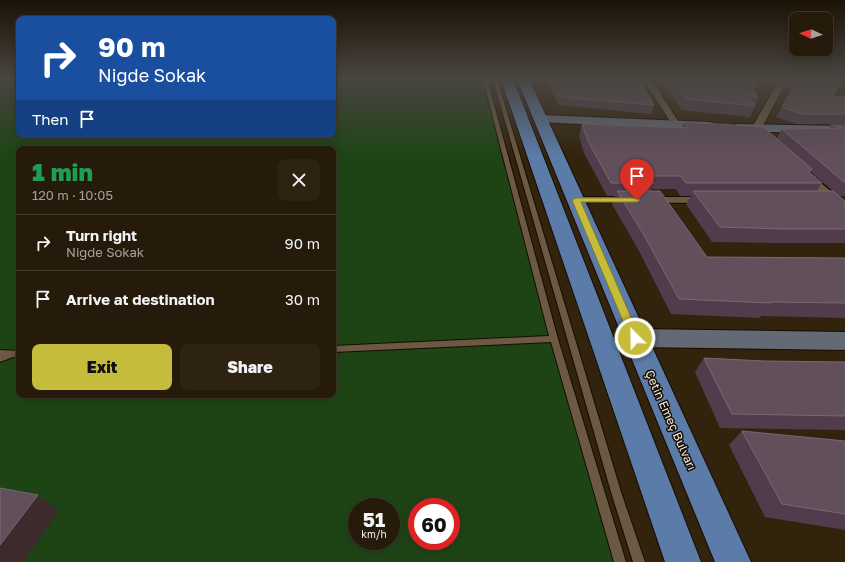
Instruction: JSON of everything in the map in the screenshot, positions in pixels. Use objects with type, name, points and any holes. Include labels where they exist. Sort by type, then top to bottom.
[{"type":"main road","points":[[517,105],[683,562]]},
{"type":"main road","name":"Çetin Emeç Bulvarı","points":[[535,105],[733,562]]},
{"type":"main road","points":[[601,337],[635,338]]},
{"type":"street","points":[[664,105],[676,124]]},
{"type":"street","points":[[756,129],[769,105]]},
{"type":"street","points":[[541,119],[676,124],[756,129],[845,130]]},
{"type":"street","points":[[756,129],[760,135],[772,145]]},
{"type":"street","points":[[800,170],[845,209]]},
{"type":"street","points":[[576,200],[716,200]]},
{"type":"street","points":[[817,200],[845,200]]},
{"type":"street","points":[[635,338],[845,341]]},
{"type":"lane","points":[[492,105],[554,339],[620,562]]},
{"type":"lane","points":[[503,105],[614,484],[639,562]]},
{"type":"lane","points":[[336,349],[554,339]]},
{"type":"lane","points":[[0,353],[16,354]]},
{"type":"lane","points":[[0,359],[16,354]]},
{"type":"green space","points":[[0,105],[16,105],[16,138],[336,138],[336,105],[492,105],[620,562],[0,562]]},
{"type":"building","points":[[783,105],[845,105],[845,114],[802,114],[782,107]]},
{"type":"building","points":[[684,122],[763,127],[812,169],[809,172],[822,183],[686,183],[681,176],[649,176],[654,183],[611,183],[588,141],[582,124],[688,128]]},
{"type":"building","points":[[831,125],[845,125],[845,183],[782,129],[842,128]]},
{"type":"building","points":[[617,191],[660,191],[707,257],[845,258],[845,303],[770,302],[771,303],[679,299],[644,235]]},
{"type":"building","points":[[693,191],[833,191],[845,201],[845,229],[720,227]]},
{"type":"building","points":[[704,358],[764,361],[845,362],[845,416],[732,414]]},
{"type":"building","points":[[742,431],[845,441],[845,514],[782,504]]},
{"type":"building","points":[[0,488],[38,495],[0,545]]},
{"type":"route","points":[[635,338],[576,200],[637,200]]}]
